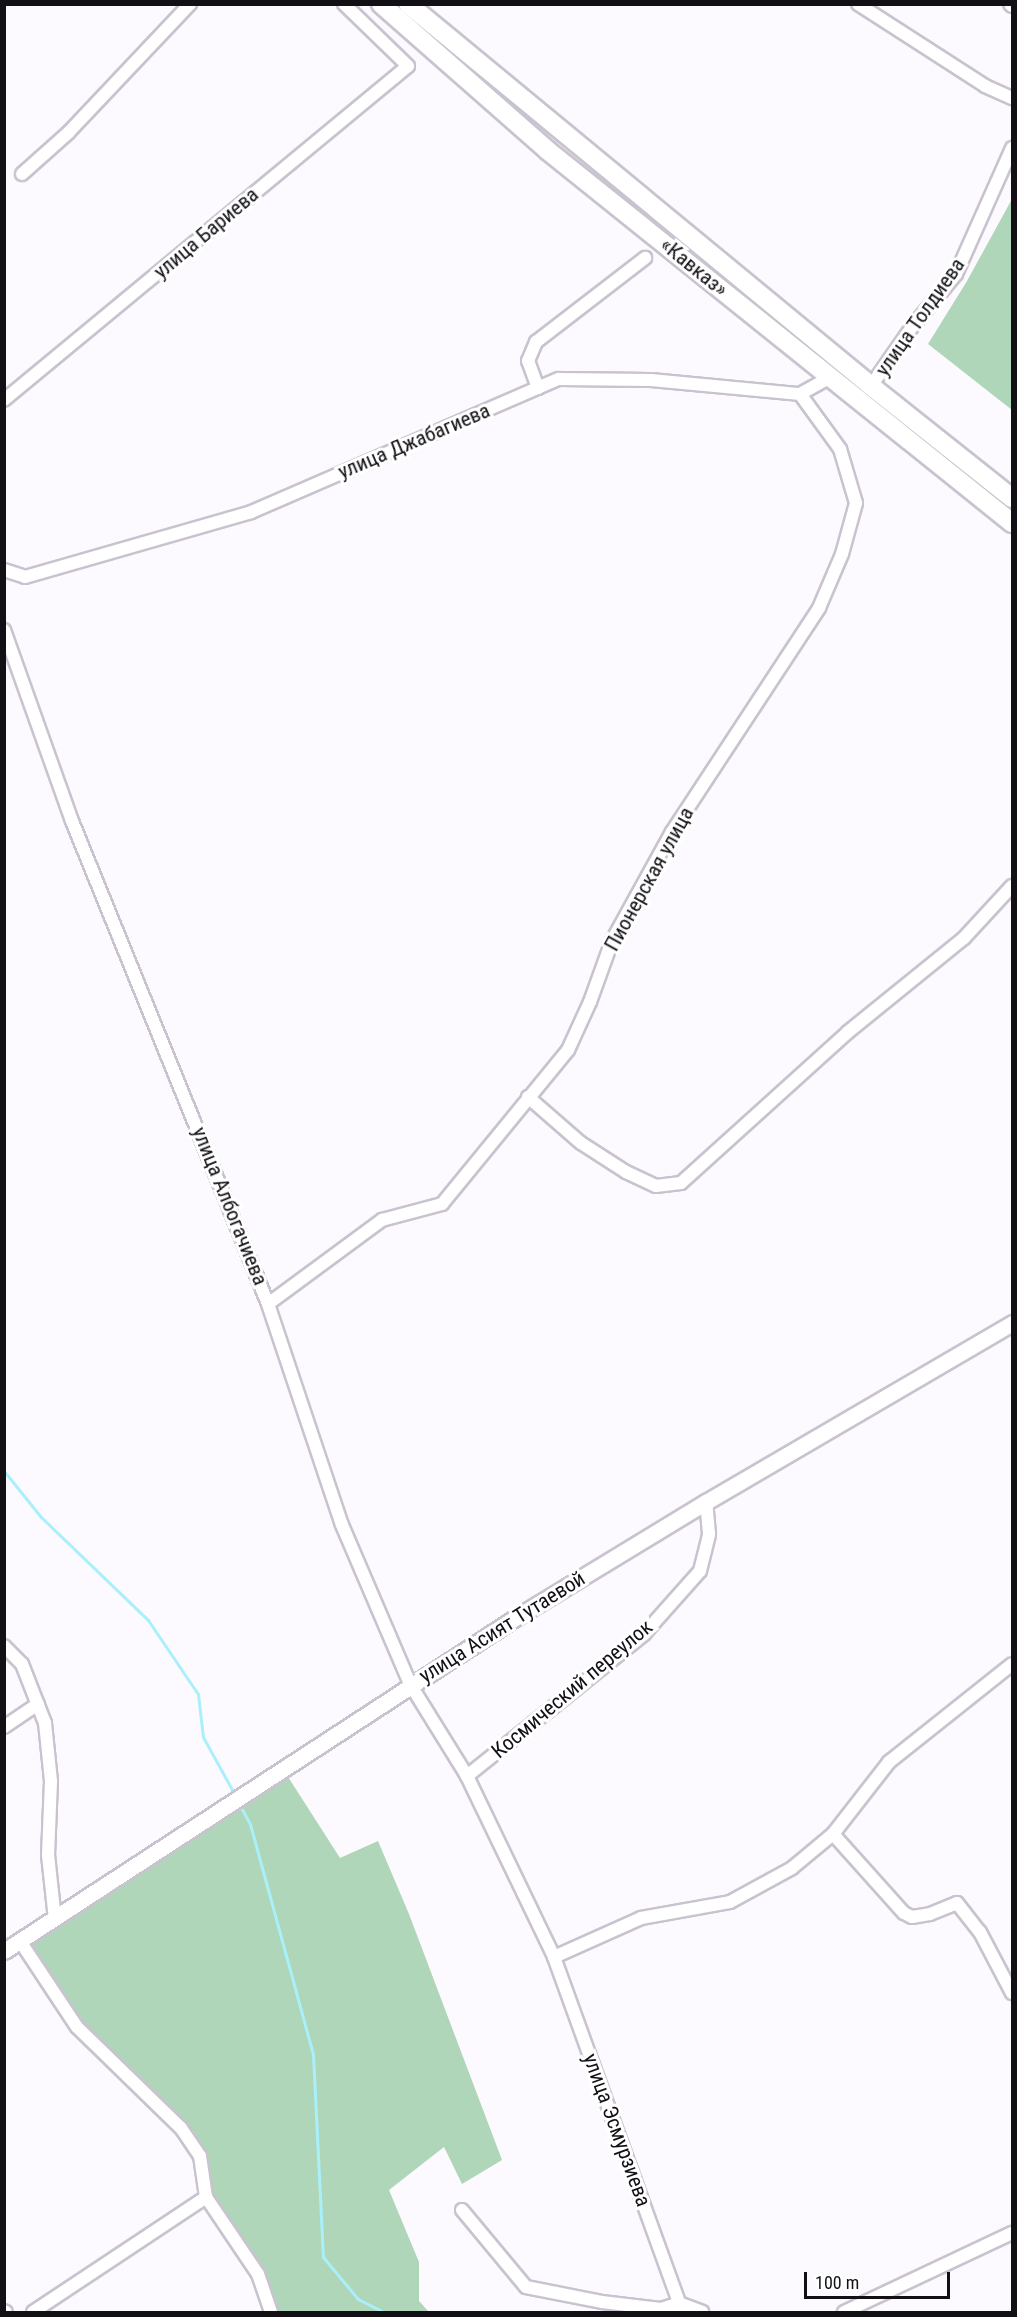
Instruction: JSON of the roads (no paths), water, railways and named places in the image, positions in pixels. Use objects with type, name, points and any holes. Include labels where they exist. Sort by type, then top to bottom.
[{"type":"highway","name":"«Кавказ»","points":[[381,4],[547,150],[1012,523]]},
{"type":"highway","name":"«Кавказ»","points":[[408,4],[871,386],[1012,498]]},
{"type":"main road","name":"улица Асият Тутаевой","points":[[4,1951],[410,1684],[706,1502],[1012,1323]]},
{"type":"street","points":[[22,174],[68,133],[190,4]]},
{"type":"street","name":"улица Бариева","points":[[4,400],[408,66],[344,4]]},
{"type":"street","points":[[858,4],[985,86],[1012,98]]},
{"type":"street","name":"улица Толдиева","points":[[871,386],[912,327],[956,274],[1012,148]]},
{"type":"street","points":[[538,388],[528,361],[536,342],[645,258]]},
{"type":"street","points":[[800,394],[831,377]]},
{"type":"street","name":"улица Джабагиева","points":[[4,570],[25,577],[251,512],[559,379],[651,380],[800,394]]},
{"type":"street","name":"Пионерская улица","points":[[268,1304],[382,1220],[442,1204],[568,1050],[590,1002],[612,941],[666,842],[819,608],[842,554],[856,503],[840,449],[800,394]]},
{"type":"street","name":"улица Албогачиева","points":[[4,630],[72,821],[268,1304],[342,1525],[410,1684],[467,1776]]},
{"type":"street","points":[[528,1097],[581,1143],[626,1172],[656,1186],[681,1183],[848,1032],[964,938],[1012,886]]},
{"type":"street","name":"Космический переулок","points":[[467,1776],[644,1634],[700,1572],[709,1534],[706,1502]]},
{"type":"street","points":[[4,1646],[22,1664],[45,1723],[51,1781],[48,1855],[55,1919]]},
{"type":"street","points":[[554,1957],[641,1918],[730,1902],[792,1868],[833,1834],[889,1762],[1012,1664]]},
{"type":"street","points":[[4,1726],[38,1704]]},
{"type":"street","name":"улица Эсмурзиева","points":[[467,1776],[554,1957],[679,2308]]},
{"type":"street","points":[[833,1834],[904,1913],[912,1917],[930,1914],[957,1904],[980,1932],[1012,1993]]},
{"type":"street","points":[[20,1941],[77,2027],[181,2128],[200,2157],[206,2197],[258,2274],[272,2313]]},
{"type":"street","points":[[33,2313],[206,2197]]},
{"type":"street","points":[[462,2210],[526,2287],[602,2302],[661,2309],[679,2308],[702,2313]]},
{"type":"street","points":[[844,2313],[1012,2233]]},
{"type":"waterway","points":[[4,1471],[41,1517],[148,1620],[198,1694],[203,1737],[235,1795]]},
{"type":"waterway","points":[[239,1804],[250,1824],[313,2054],[323,2257],[358,2299],[383,2312]]}]
